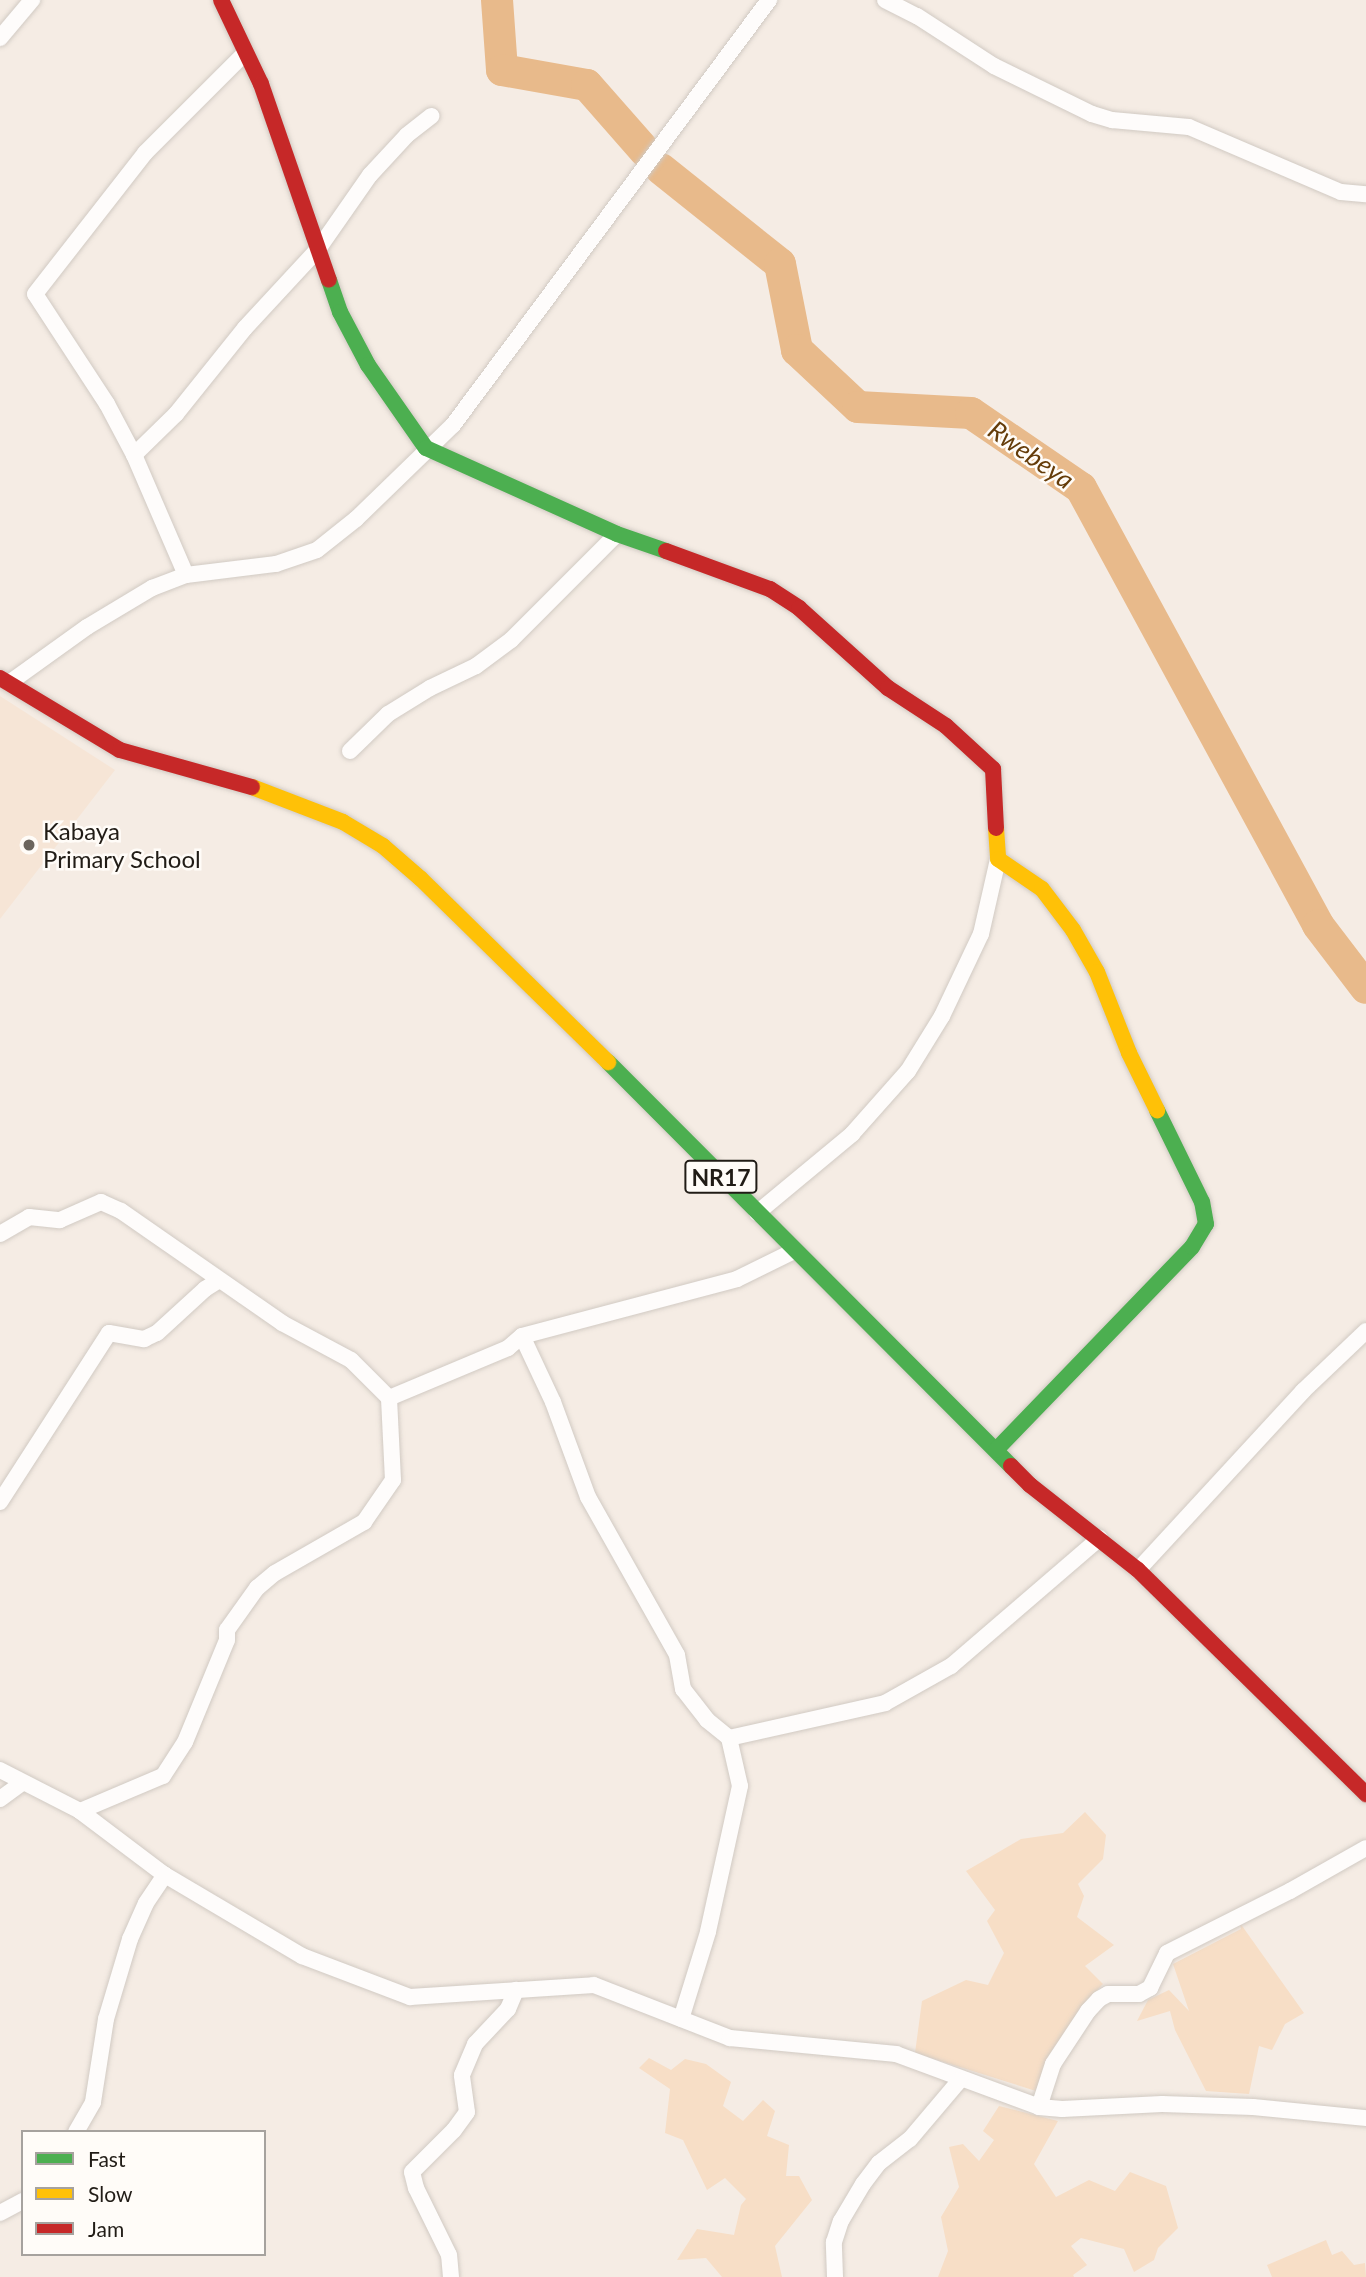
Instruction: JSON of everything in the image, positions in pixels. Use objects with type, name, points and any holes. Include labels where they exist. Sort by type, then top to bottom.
[{"type":"street","points":[[0,38],[32,0]]},
{"type":"street","points":[[221,0],[261,84],[340,312],[357,344],[426,448],[617,534],[770,589],[799,608],[888,688],[946,726],[993,768],[998,859],[981,934],[942,1016],[908,1071],[852,1134],[757,1213]]},
{"type":"street","points":[[5,681],[152,588],[186,575],[258,568],[317,550],[356,519],[426,448],[453,425],[769,0]]},
{"type":"street","points":[[885,0],[917,16],[1005,72],[1092,114],[1112,120],[1189,127],[1341,192],[1366,194]]},
{"type":"street","points":[[186,575],[134,455],[107,404],[35,294],[145,153],[245,53]]},
{"type":"street","points":[[134,455],[176,414],[246,328],[319,248],[370,175],[407,135],[430,116]]},
{"type":"street","points":[[350,751],[388,714],[430,688],[476,666],[510,640],[617,534]]},
{"type":"street","name":"NR17","points":[[5,681],[120,750],[261,790],[342,821],[383,846],[471,927],[1030,1485],[1138,1570],[1366,1794]]},
{"type":"street","points":[[996,1450],[1099,1340],[1192,1247],[1206,1224],[1202,1202],[1129,1053],[1097,972],[1073,930],[1042,889],[998,859]]},
{"type":"street","points":[[0,1234],[29,1217],[60,1220],[101,1202],[121,1211],[282,1323],[351,1360],[389,1398],[393,1480],[365,1522],[275,1573],[257,1588],[227,1630],[227,1640],[185,1742],[163,1776],[80,1811]]},
{"type":"street","points":[[389,1398],[508,1348],[522,1336],[737,1279],[794,1251]]},
{"type":"street","points":[[0,1502],[109,1333],[144,1339],[158,1333],[205,1289],[218,1281]]},
{"type":"street","points":[[1138,1570],[1303,1391],[1366,1331]]},
{"type":"street","points":[[522,1336],[553,1402],[588,1497],[677,1655],[682,1689],[707,1720],[729,1738],[740,1786],[708,1932],[681,2019]]},
{"type":"street","points":[[729,1738],[885,1703],[951,1666],[1100,1538]]},
{"type":"street","points":[[0,1770],[80,1811],[164,1875],[302,1956],[410,1997],[594,1985],[730,2038],[896,2053],[960,2080],[1039,2107],[1062,2109],[1162,2104],[1253,2107],[1366,2118]]},
{"type":"street","points":[[0,1799],[22,1783]]},
{"type":"street","points":[[1039,2107],[1053,2064],[1087,2011],[1099,1999],[1108,1994],[1139,1994],[1150,1988],[1167,1953],[1290,1891],[1366,1848]]},
{"type":"street","points":[[77,2130],[93,2102],[106,2019],[130,1939],[146,1903],[164,1875]]},
{"type":"street","points":[[451,2277],[449,2255],[416,2188],[412,2172],[454,2130],[467,2112],[462,2075],[475,2044],[508,2009],[516,1990]]},
{"type":"street","points":[[835,2277],[834,2242],[841,2221],[863,2184],[879,2163],[911,2139],[960,2080]]},
{"type":"street","points":[[0,2213],[21,2202]]},
{"type":"shaded area","name":"Kabaya Primary School","points":[[0,696],[115,770],[0,919]]},
{"type":"shaded area","points":[[1085,1812],[1106,1835],[1103,1859],[1078,1884],[1084,1896],[1077,1917],[1114,1945],[1085,1966],[1103,1984],[1088,2000],[1036,2091],[915,2053],[922,2001],[966,1980],[988,1985],[1004,1953],[987,1921],[995,1910],[966,1871],[1021,1839],[1063,1833]]},
{"type":"shaded area","points":[[1240,1923],[1304,2013],[1285,2024],[1272,2050],[1259,2046],[1249,2094],[1206,2091],[1175,2030],[1170,2011],[1137,2021],[1148,2000],[1169,1990],[1189,2011],[1173,1964],[1241,1929]]},
{"type":"shaded area","points":[[649,2058],[671,2070],[685,2059],[706,2064],[731,2082],[723,2106],[743,2121],[763,2100],[775,2111],[767,2136],[789,2145],[786,2176],[799,2176],[812,2200],[775,2246],[782,2277],[722,2277],[706,2258],[677,2260],[697,2229],[734,2235],[741,2205],[746,2199],[725,2178],[707,2190],[683,2140],[665,2133],[670,2089],[639,2068]]},
{"type":"shaded area","points":[[999,2106],[1058,2121],[1034,2164],[1056,2197],[1089,2180],[1115,2191],[1130,2172],[1166,2186],[1178,2228],[1158,2248],[1154,2260],[1134,2272],[1124,2249],[1081,2238],[1071,2246],[1087,2265],[1073,2275],[1074,2277],[938,2277],[948,2251],[941,2217],[959,2187],[949,2147],[963,2144],[979,2161],[994,2140],[983,2131]]},
{"type":"shaded area","points":[[1326,2240],[1332,2255],[1342,2251],[1354,2265],[1365,2263],[1366,2277],[1272,2277],[1267,2265]]},
{"type":"waterway","name":"Rwebeya","points":[[497,0],[502,70],[587,85],[645,151]]},
{"type":"waterway","name":"Rwebeya","points":[[661,169],[780,264],[797,350],[858,407],[971,413],[1081,488],[1318,925],[1366,988]]},
{"type":"traffic: fast","points":[[329,280],[340,312],[368,365],[426,448],[617,534],[666,551]]},
{"type":"traffic: fast","points":[[608,1062],[1011,1466]]},
{"type":"traffic: fast","points":[[996,1450],[1192,1247],[1206,1224],[1202,1202],[1157,1110]]},
{"type":"traffic: slow","points":[[252,787],[343,822],[383,846],[421,879],[608,1062]]},
{"type":"traffic: slow","points":[[996,828],[998,859],[1042,889],[1073,930],[1097,972],[1129,1053],[1157,1110]]},
{"type":"traffic: jam","points":[[221,0],[261,84],[329,280]]},
{"type":"traffic: jam","points":[[666,551],[770,589],[799,608],[888,688],[946,726],[993,769],[996,828]]},
{"type":"traffic: jam","points":[[0,678],[120,750],[252,787]]},
{"type":"traffic: jam","points":[[1011,1466],[1030,1485],[1138,1570],[1366,1794]]},
{"type":"place","name":"Kabaya Primary School","points":[[29,845]]}]
